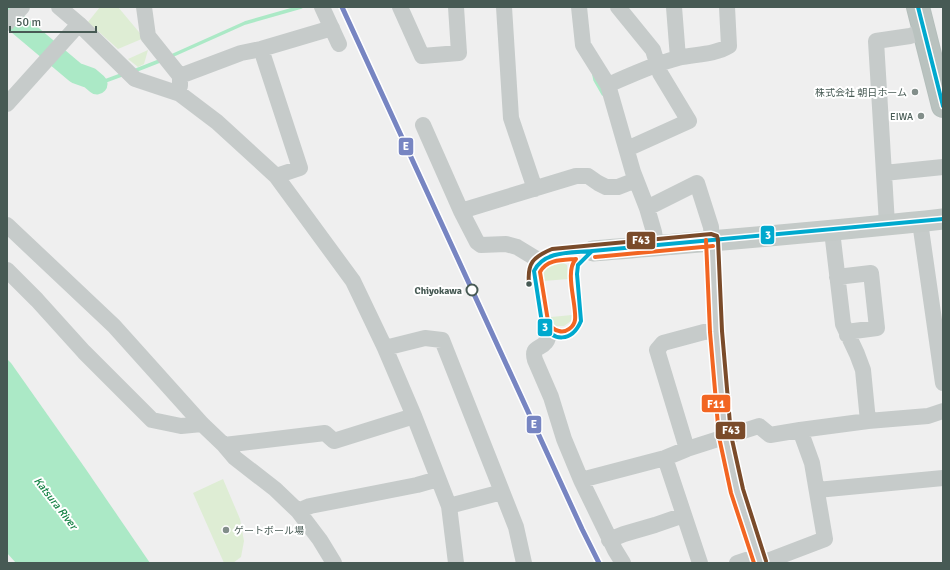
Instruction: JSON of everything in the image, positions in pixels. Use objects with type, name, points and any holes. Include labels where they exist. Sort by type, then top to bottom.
[{"type":"highway","points":[[918,7],[943,106]]},
{"type":"main road","points":[[593,251],[832,231],[943,219]]},
{"type":"street","points":[[7,23],[22,7]]},
{"type":"street","points":[[59,7],[79,24],[135,79],[180,94],[217,122],[276,176],[353,281],[385,348],[414,416],[449,506],[456,563]]},
{"type":"street","points":[[144,7],[148,36],[180,76],[180,94]]},
{"type":"street","points":[[322,7],[339,44]]},
{"type":"street","points":[[400,7],[422,56],[459,53],[456,7]]},
{"type":"street","points":[[504,7],[511,118],[535,189]]},
{"type":"street","points":[[579,7],[583,44],[608,85],[636,180],[654,232],[656,245]]},
{"type":"street","points":[[618,7],[653,50],[660,73],[689,121],[627,149]]},
{"type":"street","points":[[674,7],[678,58]]},
{"type":"street","points":[[608,85],[678,58],[720,51],[729,46],[727,7]]},
{"type":"street","points":[[7,104],[79,24]]},
{"type":"street","points":[[180,76],[241,53],[261,49],[332,28]]},
{"type":"street","points":[[887,224],[876,41],[910,36],[924,32]]},
{"type":"street","points":[[261,49],[300,168],[276,176]]},
{"type":"street","points":[[423,125],[461,211],[477,242],[481,246],[506,244],[517,247],[540,261]]},
{"type":"street","points":[[884,173],[943,167]]},
{"type":"street","points":[[461,211],[576,176],[588,176],[598,184],[606,187],[618,187],[636,180]]},
{"type":"street","points":[[646,208],[697,183],[711,227],[716,331],[725,436],[737,491],[760,561]]},
{"type":"street","points":[[920,222],[943,383]]},
{"type":"street","points":[[7,225],[114,326],[202,424],[235,458],[275,489],[298,511],[320,540],[334,563]]},
{"type":"street","points":[[832,231],[843,324],[864,370],[868,421]]},
{"type":"street","points":[[7,270],[37,300],[84,352],[152,420],[181,426],[202,424]]},
{"type":"street","points":[[837,277],[872,273],[877,328],[854,331],[847,335]]},
{"type":"street","points":[[687,449],[657,350],[663,343],[704,332],[716,331]]},
{"type":"street","points":[[549,335],[546,342],[535,350],[533,354],[534,360],[551,397],[564,439],[581,480],[614,550],[623,563]]},
{"type":"street","points":[[385,348],[425,338],[442,340],[516,527],[524,563]]},
{"type":"street","points":[[581,480],[665,458],[725,436],[759,426],[770,435],[868,421],[928,416],[943,411]]},
{"type":"street","points":[[224,445],[325,433],[334,441],[414,416]]},
{"type":"street","points":[[737,563],[760,561],[825,539],[812,463],[800,430]]},
{"type":"street","points":[[665,458],[700,563]]},
{"type":"street","points":[[817,490],[943,478]]},
{"type":"street","points":[[298,511],[310,506],[417,485],[438,479]]},
{"type":"street","points":[[449,506],[502,492]]},
{"type":"street","points":[[609,540],[684,515]]},
{"type":"shaded area","points":[[100,7],[118,7],[144,38],[118,49],[88,22]]},
{"type":"shaded area","points":[[148,50],[144,64],[138,67],[128,59]]},
{"type":"shaded area","points":[[562,262],[567,265],[568,279],[544,281],[542,267],[546,263]]},
{"type":"shaded area","points":[[572,315],[571,321],[564,326],[556,326],[551,322],[551,317]]},
{"type":"shaded area","name":"ゲートボール場","points":[[223,479],[240,519],[244,541],[241,557],[233,563],[224,563],[193,493]]},
{"type":"water","name":"Katsura River","points":[[7,359],[85,468],[150,563],[16,563],[7,553]]},
{"type":"waterway","points":[[169,57],[245,23],[301,7]]},
{"type":"waterway","points":[[7,15],[76,73],[90,78],[97,84]]},
{"type":"waterway","points":[[134,71],[162,60]]},
{"type":"waterway","points":[[97,84],[124,74]]},
{"type":"waterway","points":[[594,75],[595,80],[603,94]]},
{"type":"transit line","name":"E","points":[[342,7],[599,563]]},
{"type":"transit line","name":"3","points":[[918,7],[943,106]]},
{"type":"transit line","name":"3","points":[[592,251],[943,219]]},
{"type":"transit line","name":"F43","points":[[529,284],[530,266],[536,258],[552,249],[711,234],[717,236],[722,331],[731,435],[743,489],[766,561]]},
{"type":"transit line","name":"F11","points":[[706,240],[710,332],[719,437],[731,493],[754,563]]},
{"type":"transit line","name":"F11","points":[[595,257],[713,246]]},
{"type":"transit line","name":"3","points":[[592,251],[578,265],[577,274],[581,321],[573,333],[568,336],[557,337],[546,330],[542,323],[534,271],[539,264],[552,256],[592,251]]},
{"type":"transit line","name":"F11","points":[[576,259],[571,271],[575,320],[569,329],[564,331],[555,330],[548,321],[540,272],[551,262],[576,259]]},
{"type":"place","name":"株式会社 朝日ホーム","points":[[915,92]]},
{"type":"place","name":"EIWA","points":[[921,116]]},
{"type":"place","name":"Chiyokawa","points":[[472,290]]},
{"type":"place","name":"ゲートボール場","points":[[226,530]]}]
